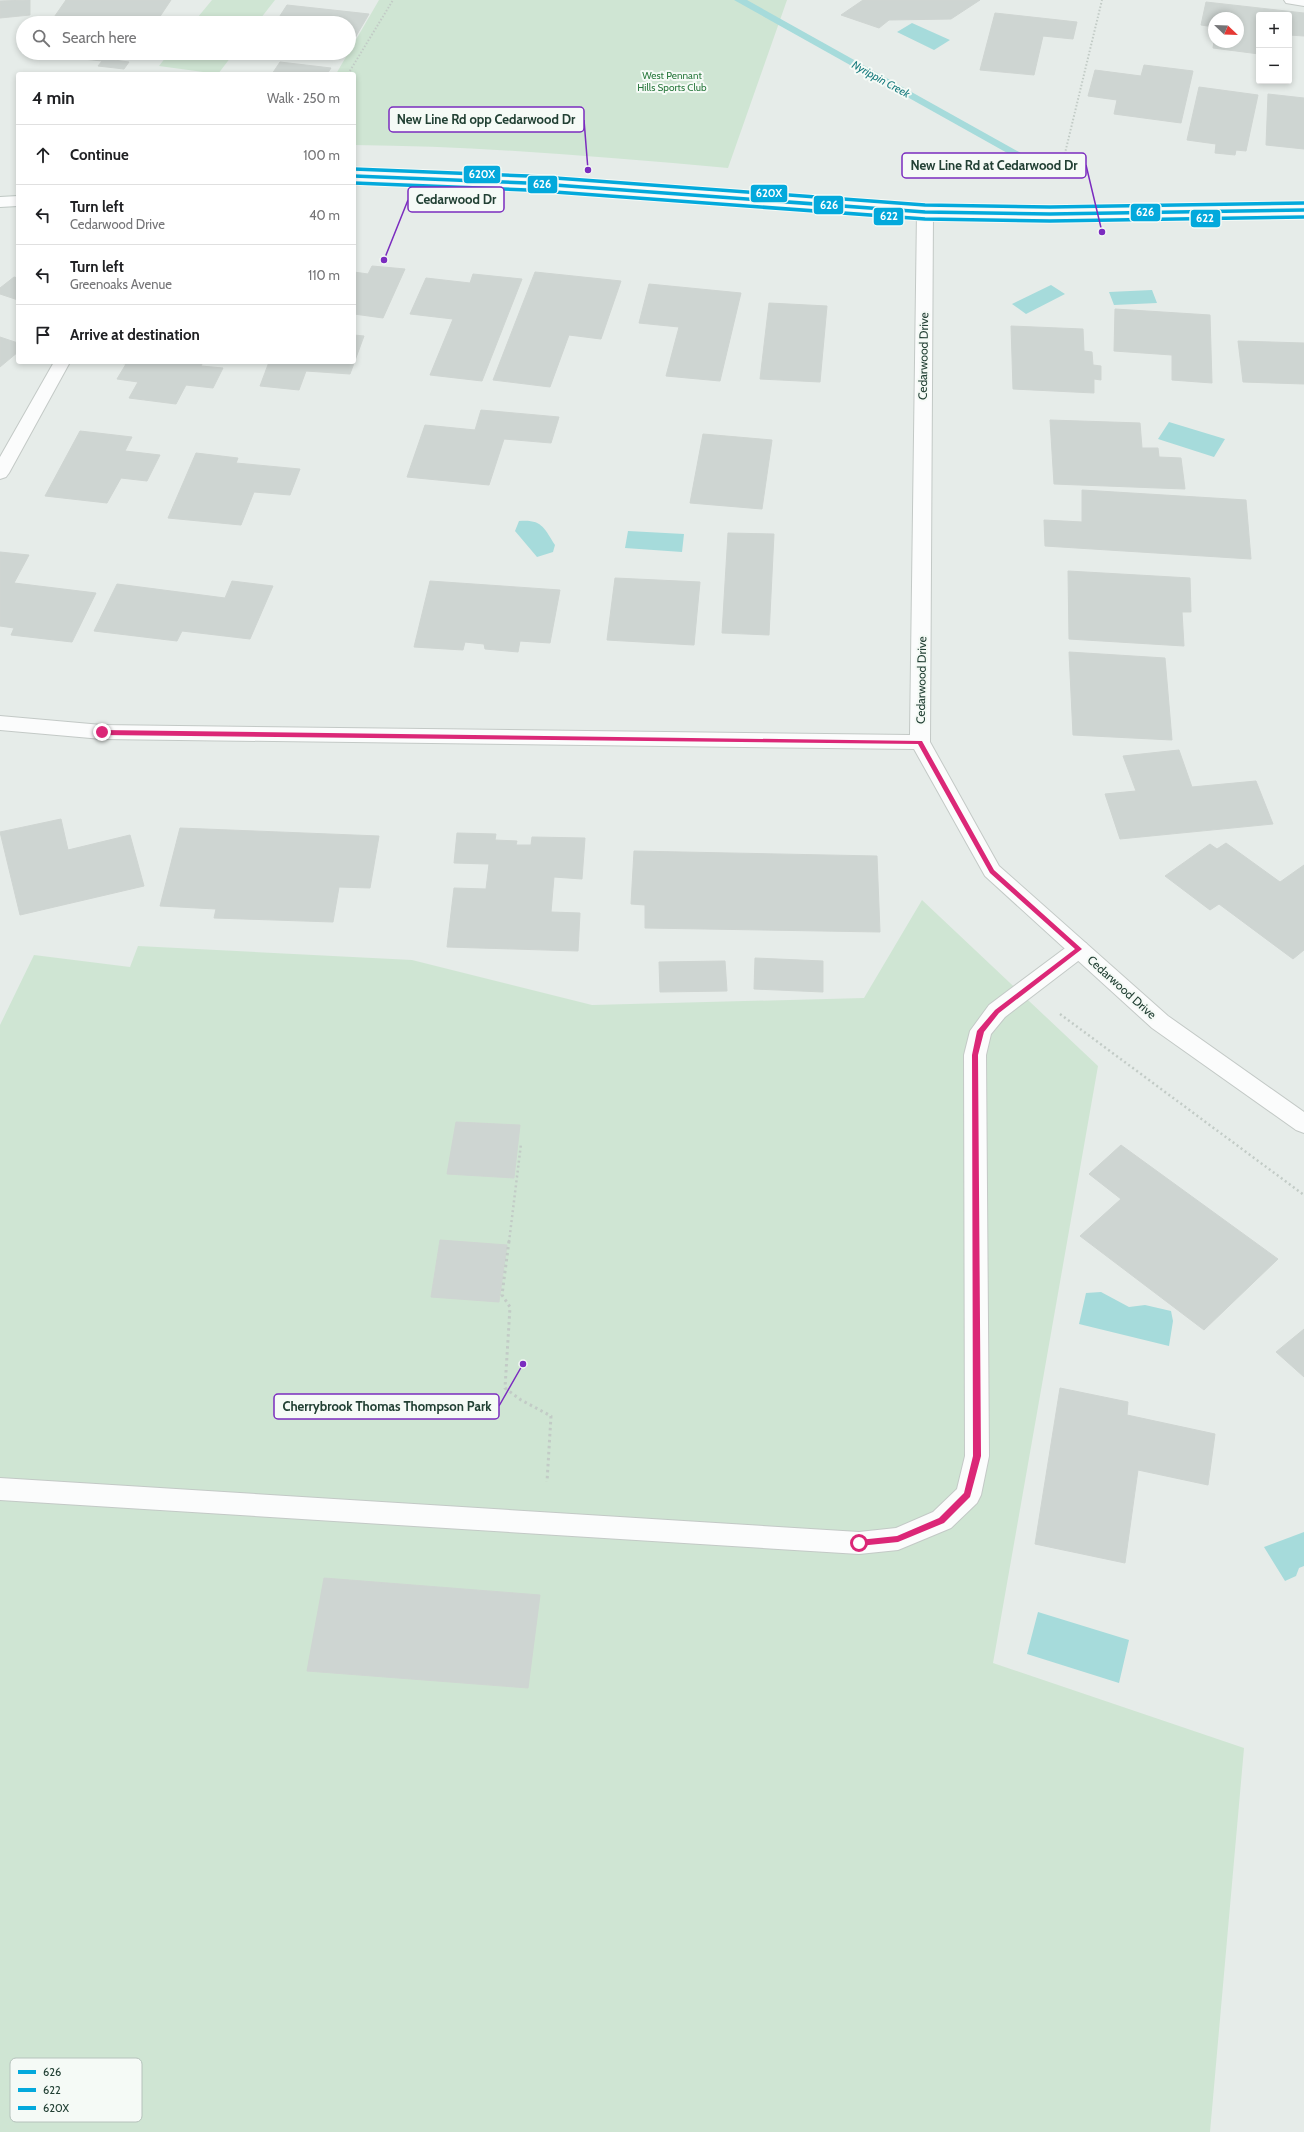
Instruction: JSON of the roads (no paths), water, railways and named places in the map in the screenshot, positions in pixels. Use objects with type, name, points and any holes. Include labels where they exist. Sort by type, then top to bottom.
[{"type":"street","points":[[1291,0],[1304,2]]},
{"type":"street","points":[[356,176],[527,183],[925,212],[1050,214],[1304,210]]},
{"type":"street","points":[[0,202],[16,201]]},
{"type":"street","name":"Cedarwood Drive","points":[[925,212],[920,742],[992,871],[1160,1022],[1304,1124]]},
{"type":"street","points":[[0,473],[61,364]]},
{"type":"street","points":[[0,723],[102,732],[920,742]]},
{"type":"street","points":[[0,1490],[859,1543],[898,1539],[942,1520],[968,1495],[977,1456],[975,1055],[981,1031],[997,1011],[1079,949]]},
{"type":"water","points":[[912,23],[950,40],[934,50],[897,32]]},
{"type":"water","points":[[1051,285],[1065,294],[1026,314],[1012,304]]},
{"type":"water","points":[[1152,290],[1157,303],[1114,305],[1109,292]]},
{"type":"water","points":[[1169,422],[1225,439],[1214,457],[1158,439]]},
{"type":"water","points":[[519,521],[538,523],[542,526],[555,545],[553,552],[537,557],[515,531]]},
{"type":"water","points":[[628,531],[684,534],[682,552],[625,548]]},
{"type":"water","points":[[1101,1292],[1129,1307],[1145,1305],[1171,1311],[1173,1321],[1169,1346],[1079,1324],[1086,1293]]},
{"type":"water","points":[[1304,1532],[1304,1566],[1299,1568],[1296,1576],[1285,1581],[1264,1547]]},
{"type":"water","points":[[1038,1612],[1129,1640],[1119,1683],[1027,1654]]},
{"type":"waterway","name":"Nyrippin Creek","points":[[739,0],[1022,157]]},
{"type":"place","name":"New Line Rd opp Cedarwood Dr","points":[[588,170]]},
{"type":"place","name":"New Line Rd at Cedarwood Dr","points":[[1102,232]]},
{"type":"place","name":"Cedarwood Dr","points":[[384,260]]},
{"type":"place","name":"Cherrybrook Thomas Thompson Park","points":[[523,1364]]},
{"type":"park label","name":"West Pennant Hills Sports Club","points":[[672,80]]}]
